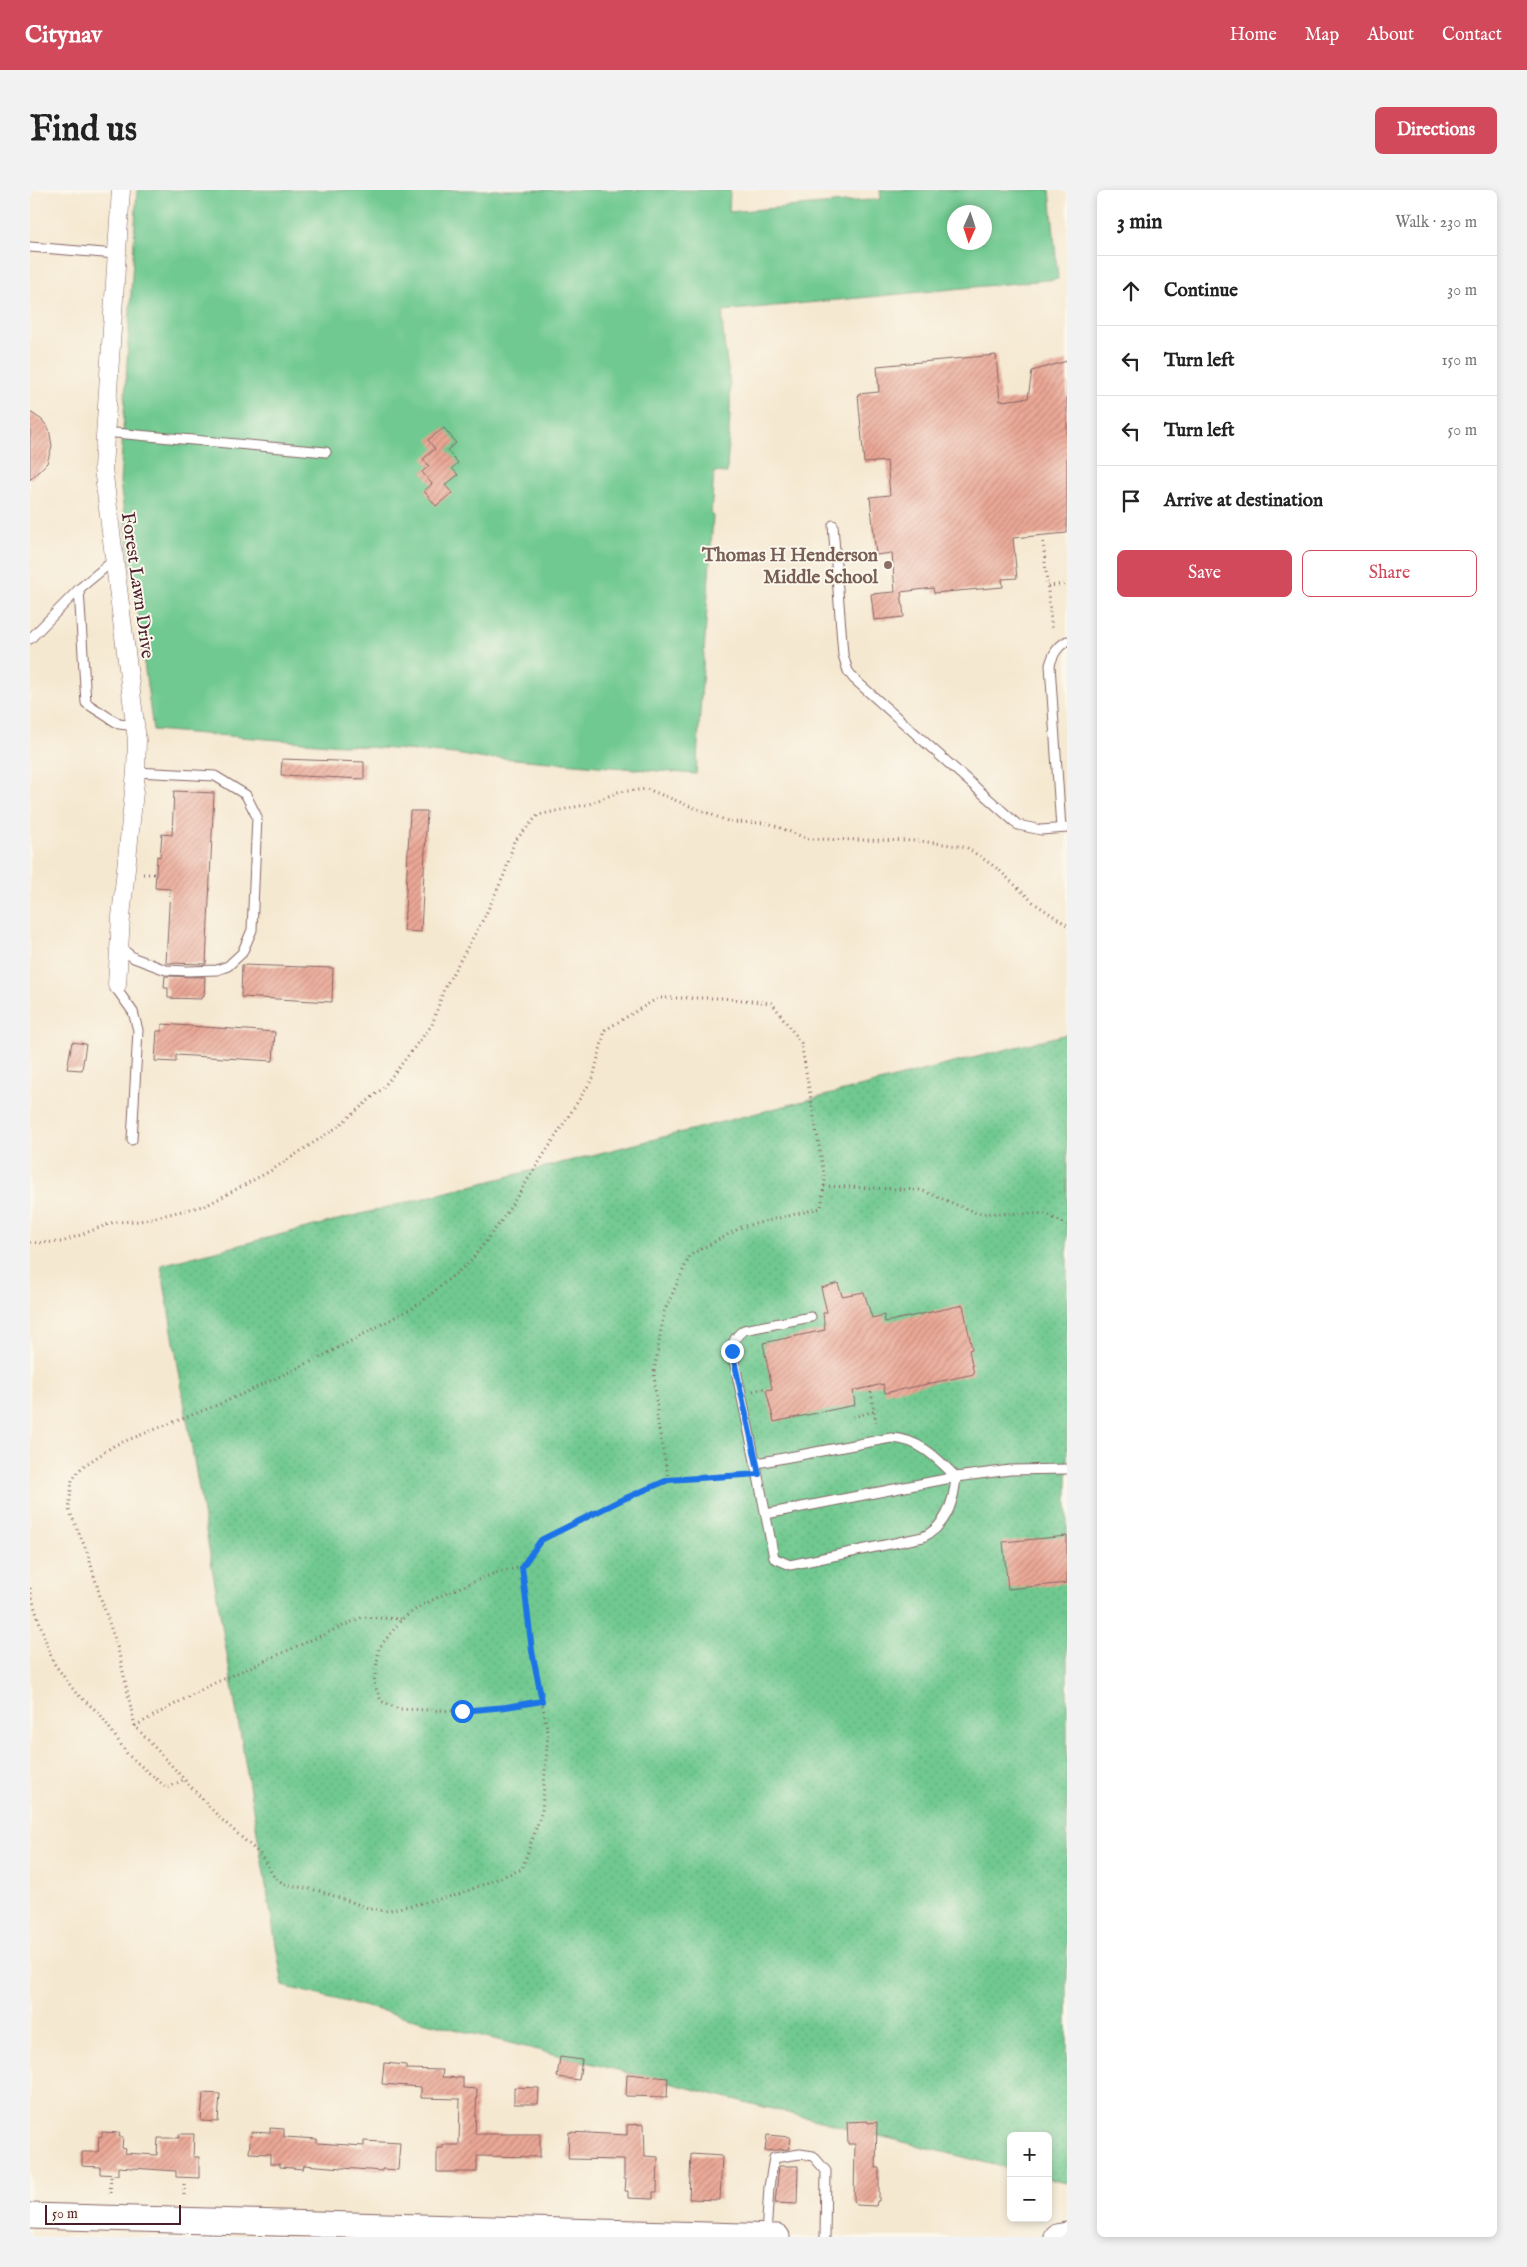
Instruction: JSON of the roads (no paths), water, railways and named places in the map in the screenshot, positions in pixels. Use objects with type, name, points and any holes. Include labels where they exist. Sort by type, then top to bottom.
[{"type":"main road","points":[[30,2216],[288,2230],[777,2237]]},
{"type":"main road","points":[[1057,2237],[1067,2235]]},
{"type":"street","name":"Forest Lawn Drive","points":[[117,985],[136,772],[136,726],[103,468],[121,190]]},
{"type":"lane","points":[[30,247],[116,254]]},
{"type":"lane","points":[[104,432],[326,452]]},
{"type":"lane","points":[[833,526],[843,655],[848,671],[854,679],[1018,825],[1042,830],[1064,828],[1049,671],[1053,654],[1059,646],[1067,641]]},
{"type":"lane","points":[[30,639],[79,589],[114,560]]},
{"type":"lane","points":[[79,589],[86,703],[119,724],[136,726]]},
{"type":"lane","points":[[119,947],[134,958],[166,970],[217,970],[228,966],[242,953],[252,930],[257,817],[246,795],[215,776],[136,772]]},
{"type":"lane","points":[[117,985],[118,991],[133,1012],[138,1030],[132,1140]]},
{"type":"lane","points":[[811,1317],[744,1330],[737,1335],[733,1342],[732,1351],[757,1463],[774,1558],[790,1565],[923,1537],[934,1532],[947,1514],[955,1496],[956,1476]]},
{"type":"lane","points":[[757,1463],[891,1438],[900,1438],[924,1448],[956,1476]]},
{"type":"lane","points":[[766,1514],[956,1476],[1010,1470],[1067,1469]]},
{"type":"lane","points":[[766,2237],[769,2187],[774,2158],[800,2154],[813,2156],[826,2170],[825,2237]]},
{"type":"place","name":"Thomas H Henderson Middle School","points":[[888,565]]}]
